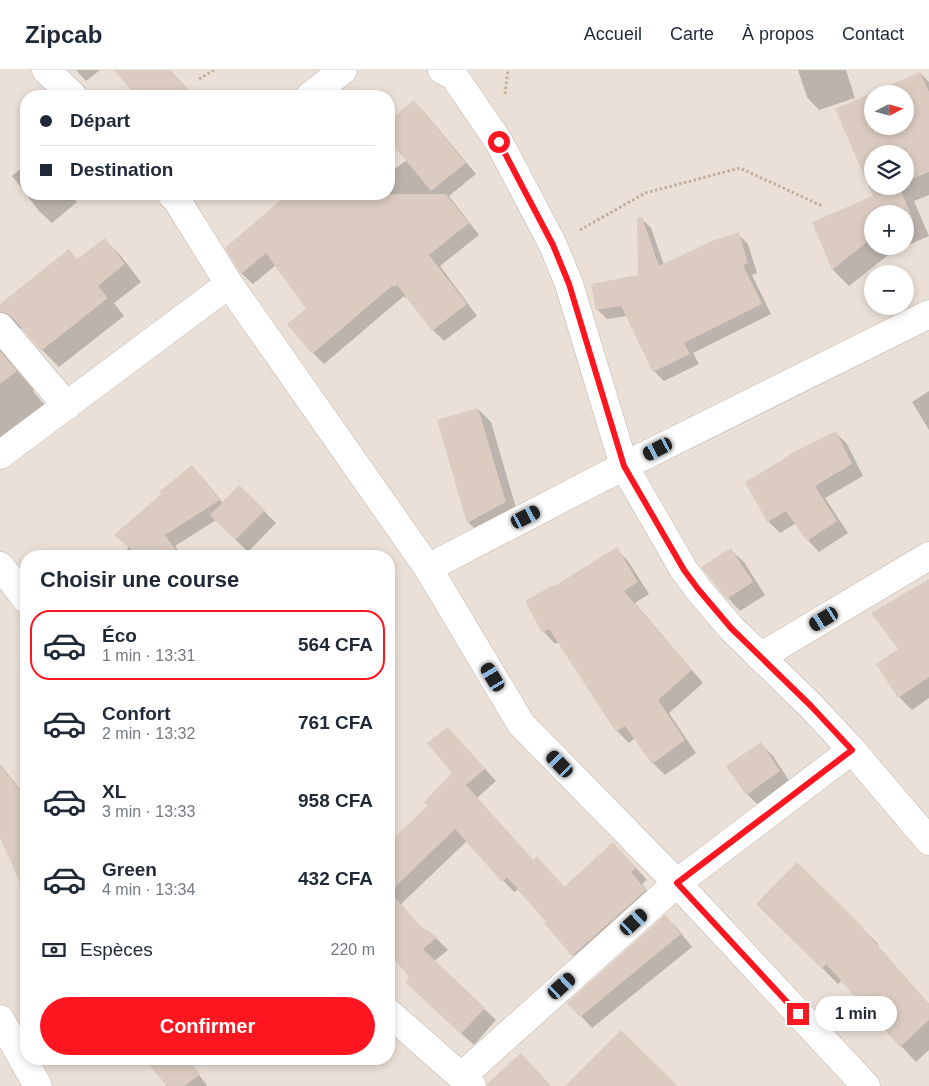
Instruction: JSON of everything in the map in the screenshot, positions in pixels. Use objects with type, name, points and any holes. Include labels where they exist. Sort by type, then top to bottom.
[{"type":"street","points":[[46,70],[67,90]]},
{"type":"street","points":[[318,90],[343,70]]},
{"type":"street","points":[[442,70],[454,76],[499,142],[553,245],[569,284],[624,466],[684,570],[731,628],[811,706],[852,750],[929,841]]},
{"type":"street","points":[[179,200],[229,284],[428,568],[521,724],[677,883],[866,1086]]},
{"type":"street","points":[[0,456],[229,284]]},
{"type":"street","points":[[428,568],[624,466],[929,314]]},
{"type":"street","points":[[0,327],[67,406]]},
{"type":"street","points":[[760,658],[929,556]]},
{"type":"street","points":[[0,566],[20,591]]},
{"type":"street","points":[[395,1018],[467,1081],[677,883],[852,750]]},
{"type":"street","points":[[0,1019],[20,1054]]},
{"type":"street","points":[[26,1065],[38,1086]]},
{"type":"path","points":[[199,80],[214,70]]},
{"type":"path","points":[[553,245],[645,193],[740,168],[822,206]]},
{"type":"shaded area","points":[[0,70],[929,70],[929,1086],[0,1086]]},
{"type":"building","points":[[114,70],[170,70],[188,90],[131,90]]},
{"type":"building","points":[[920,72],[929,92],[929,172],[914,178],[914,145],[864,145],[864,175],[835,109],[864,96],[864,135],[914,135],[914,85],[890,85]]},
{"type":"building","points":[[414,100],[466,163],[431,191],[395,147],[395,116]]},
{"type":"building","points":[[395,194],[446,194],[469,223],[429,255],[467,304],[432,331],[397,285],[392,286],[312,354],[287,324],[306,309],[266,253],[241,274],[225,248],[281,200],[395,200]]},
{"type":"building","points":[[903,195],[907,205],[864,205],[864,244],[832,270],[812,222],[873,196]]},
{"type":"building","points":[[642,217],[659,266],[712,241],[739,232],[748,263],[743,265],[762,304],[684,343],[690,354],[653,372],[621,306],[596,310],[591,284],[638,275],[637,218]]},
{"type":"building","points":[[105,238],[125,264],[98,286],[108,298],[41,351],[12,317],[0,312],[0,304],[69,249],[77,259]]},
{"type":"building","points":[[0,351],[17,371],[0,384]]},
{"type":"building","points":[[478,408],[506,502],[467,523],[437,420]]},
{"type":"building","points":[[836,431],[852,464],[815,486],[837,521],[807,541],[786,511],[767,522],[745,482],[788,455]]},
{"type":"building","points":[[192,465],[220,500],[165,535],[176,550],[132,550],[114,535],[161,494],[160,491]]},
{"type":"building","points":[[239,485],[265,510],[235,540],[210,515]]},
{"type":"building","points":[[617,547],[638,582],[624,591],[692,670],[658,700],[685,740],[652,764],[625,726],[616,732],[549,629],[542,633],[525,601],[553,585],[553,587]]},
{"type":"building","points":[[731,548],[753,582],[727,599],[701,567]]},
{"type":"building","points":[[929,579],[929,677],[898,698],[876,664],[898,649],[871,613]]},
{"type":"building","points":[[448,727],[485,769],[466,785],[533,860],[537,856],[564,887],[613,842],[636,868],[631,872],[646,890],[572,956],[544,923],[546,922],[507,877],[502,882],[455,829],[395,887],[395,837],[428,805],[424,802],[452,773],[427,743]]},
{"type":"building","points":[[761,742],[780,771],[746,795],[726,766]]},
{"type":"building","points":[[0,765],[20,790],[20,882],[0,838]]},
{"type":"building","points":[[797,862],[863,927],[929,1004],[929,1020],[900,1047],[826,964],[822,969],[756,904]]},
{"type":"building","points":[[395,898],[419,925],[437,937],[423,949],[485,1008],[461,1034],[405,982],[409,977],[395,960]]},
{"type":"building","points":[[665,915],[681,934],[580,1017],[567,1003]]},
{"type":"building","points":[[621,1030],[678,1086],[565,1086]]},
{"type":"building","points":[[521,1053],[551,1086],[487,1086],[487,1084]]},
{"type":"building","points":[[149,1065],[193,1065],[200,1074],[185,1086],[167,1086]]},
{"type":"route","points":[[499,142],[553,245],[569,284],[624,466],[684,570],[731,628],[811,706],[852,750],[677,883],[798,1014]]}]
